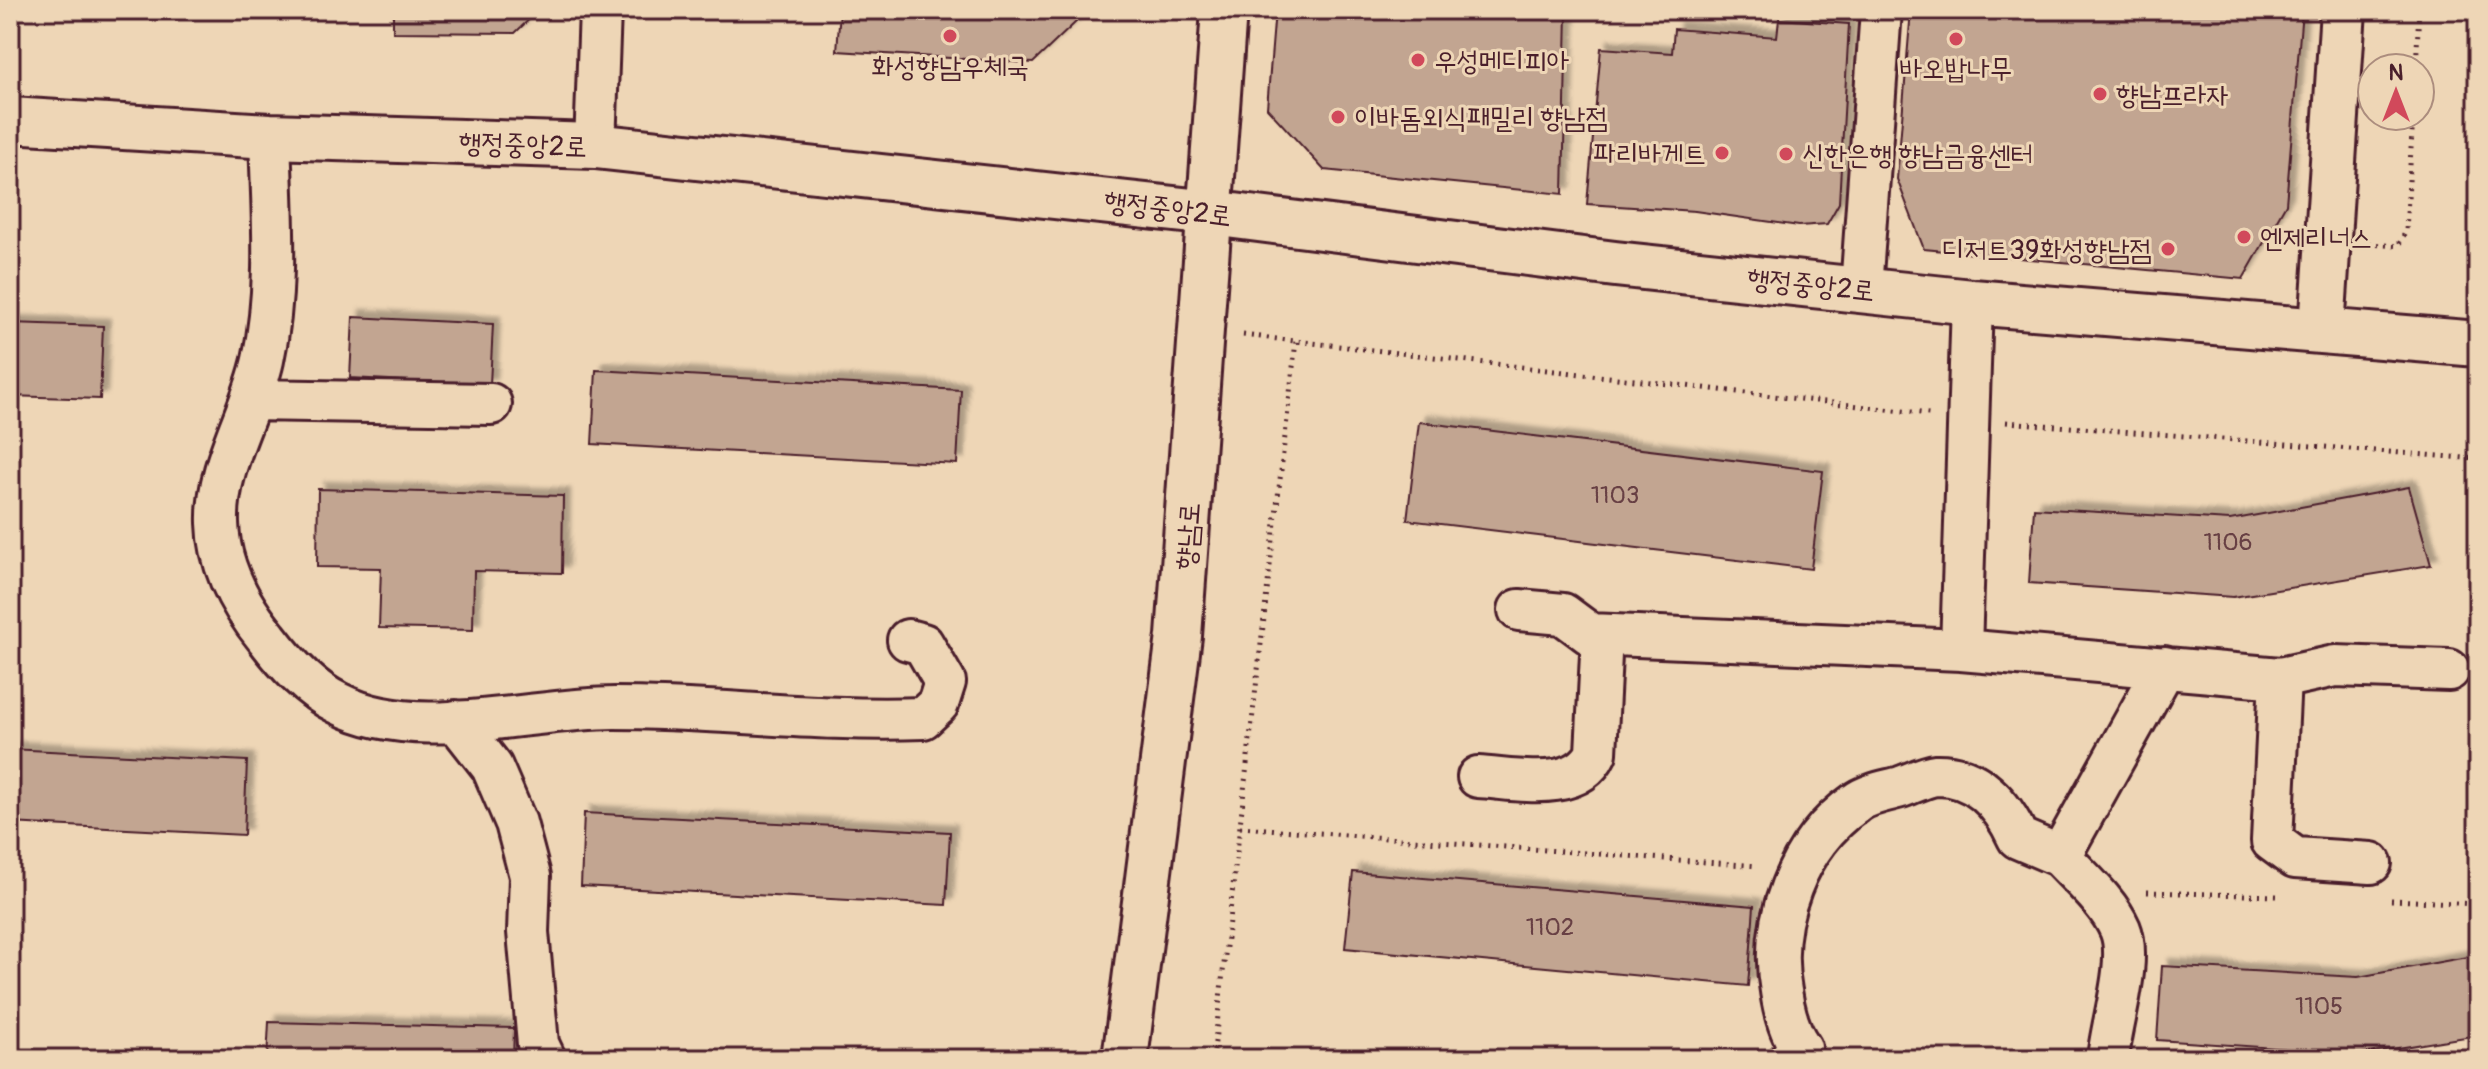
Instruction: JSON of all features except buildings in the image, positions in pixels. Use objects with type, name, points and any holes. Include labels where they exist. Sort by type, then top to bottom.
[{"type":"street","points":[[595,146],[600,10]]},
{"type":"street","name":"향남로","points":[[1125,1059],[1179,636],[1224,10]]},
{"type":"street","points":[[2322,329],[2343,10]]},
{"type":"street","points":[[1861,289],[1869,28]]},
{"type":"street","name":"행정중앙2로","points":[[10,120],[270,136],[595,146],[1211,213],[1615,264],[1972,302],[2478,344]]},
{"type":"street","points":[[270,136],[274,273],[263,361],[218,496],[218,526],[225,569],[242,602],[288,664],[338,704],[382,716],[456,721],[611,707],[723,711],[783,718],[923,718],[938,704],[945,682],[923,644],[908,640]]},
{"type":"street","points":[[1961,650],[1972,302]]},
{"type":"street","points":[[251,400],[491,404]]},
{"type":"street","points":[[1519,610],[1563,614],[1590,634],[1602,635],[1961,650],[2280,678],[2335,666],[2449,670]]},
{"type":"street","points":[[1478,777],[1560,780],[1578,776],[1590,767],[1596,753],[1602,635]]},
{"type":"street","points":[[2060,856],[2165,667]]},
{"type":"street","points":[[2280,678],[2272,841],[2295,858],[2371,863]]},
{"type":"street","points":[[456,721],[492,767],[516,823],[530,876],[528,932],[538,1044],[545,1059]]},
{"type":"street","points":[[1790,1059],[1801,1048],[1784,1008],[1776,966],[1779,924],[1791,885],[1823,834],[1857,802],[1936,775],[1988,792],[2008,814],[2018,838],[2060,856],[2101,901],[2121,930],[2123,963],[2108,1059]]},
{"type":"path","points":[[2417,52],[2419,10]]},
{"type":"path","points":[[2328,241],[2398,246],[2406,231],[2412,132]]},
{"type":"path","points":[[1202,331],[1968,419],[2478,459]]},
{"type":"path","points":[[1213,1059],[1296,341]]},
{"type":"path","points":[[1240,827],[1801,869]]},
{"type":"place","name":"화성향남우체국","points":[[950,36]]},
{"type":"place","name":"바오밥나무","points":[[1956,39]]},
{"type":"place","name":"우성메디피아","points":[[1418,60]]},
{"type":"place","name":"향남프라자","points":[[2100,94]]},
{"type":"place","name":"이바돔외식패밀리 향남점","points":[[1338,117]]},
{"type":"place","name":"파리바게트","points":[[1722,153]]},
{"type":"place","name":"신한은행 향남금융센터","points":[[1786,154]]},
{"type":"place","name":"엔제리너스","points":[[2244,237]]},
{"type":"place","name":"디저트39화성향남점","points":[[2168,249]]}]
